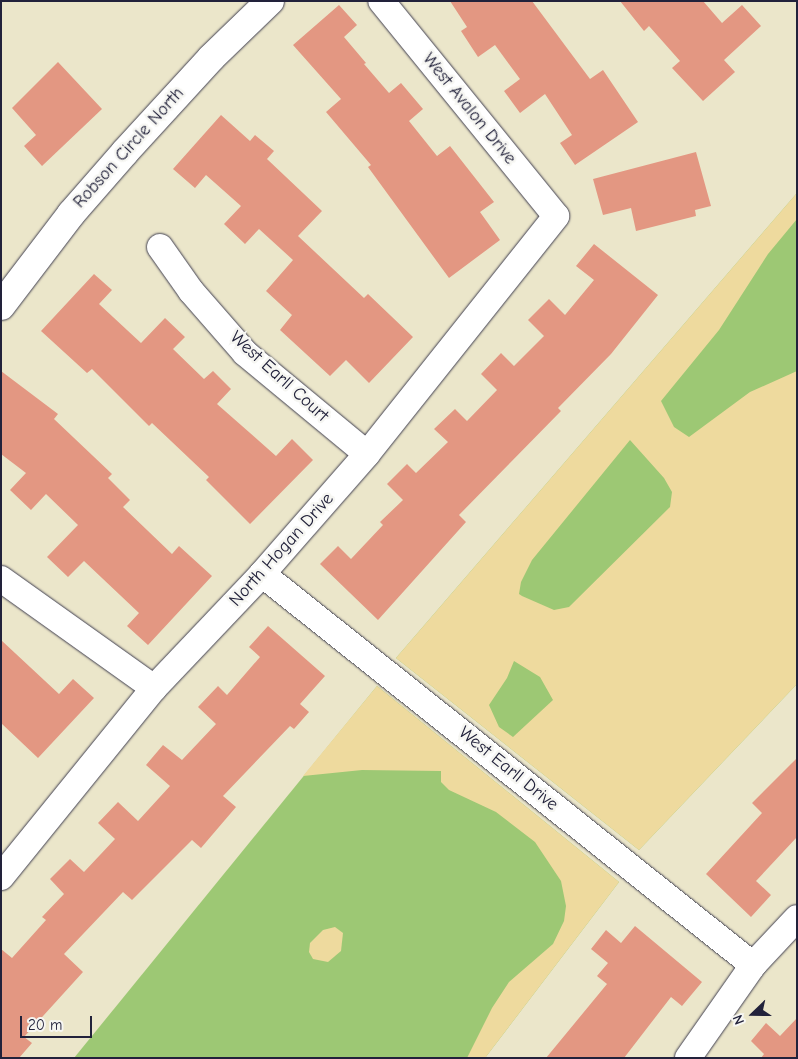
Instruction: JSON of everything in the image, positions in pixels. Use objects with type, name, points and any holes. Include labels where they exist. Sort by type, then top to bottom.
[{"type":"street","name":"Robson Circle North","points":[[1,306],[42,251],[124,152],[211,58],[270,1]]},
{"type":"street","name":"West Avalon Drive","points":[[381,1],[556,216]]},
{"type":"street","name":"North Hogan Drive","points":[[1,877],[154,688],[262,574],[367,454],[556,216]]},
{"type":"street","name":"West Earll Court","points":[[160,247],[191,291],[245,352],[367,454]]},
{"type":"street","name":"West Earll Drive","points":[[262,574],[753,965]]},
{"type":"street","points":[[1,579],[154,688]]},
{"type":"street","points":[[688,1058],[753,965],[797,918]]},
{"type":"green space","points":[[797,193],[797,684],[639,850],[396,658]]},
{"type":"green space","points":[[377,686],[619,882],[485,1058],[74,1058]]},
{"type":"sand","points":[[797,193],[797,219],[768,254],[719,330],[661,401],[674,427],[689,437],[750,392],[797,371],[797,684],[639,850],[396,658]],"holes":[[[630,440],[664,478],[672,492],[670,507],[569,607],[554,610],[519,594],[521,582],[532,560]],[[514,661],[540,677],[553,700],[513,737],[499,727],[489,705],[507,678]]]},
{"type":"sand","points":[[377,686],[619,882],[485,1058],[467,1058],[492,1008],[509,982],[553,944],[564,921],[566,906],[561,881],[535,842],[496,812],[449,790],[441,782],[441,771],[362,770],[303,776]]},
{"type":"sand","points":[[335,927],[343,933],[341,951],[328,962],[313,959],[309,952],[310,943],[323,930]]},
{"type":"building","points":[[450,1],[532,1],[590,79],[603,70],[638,122],[575,165],[560,143],[572,135],[545,94],[520,113],[504,91],[520,79],[495,45],[478,57],[461,31],[467,27]]},
{"type":"building","points":[[620,1],[703,1],[722,23],[742,5],[761,26],[724,60],[735,72],[703,101],[672,68],[680,61],[649,26],[644,31]]},
{"type":"building","points":[[339,5],[357,25],[344,37],[366,63],[364,64],[389,93],[401,83],[423,109],[409,121],[437,156],[450,146],[494,202],[480,212],[500,240],[449,278],[368,167],[371,165],[326,112],[341,99],[293,45]]},
{"type":"building","points":[[58,62],[102,109],[42,166],[24,146],[36,135],[12,108]]},
{"type":"building","points":[[221,115],[250,141],[255,135],[274,151],[267,159],[322,211],[298,236],[364,298],[368,294],[413,337],[369,383],[346,360],[330,376],[280,330],[292,315],[266,291],[293,260],[259,229],[245,244],[224,224],[241,206],[206,175],[195,188],[173,169]]},
{"type":"building","points":[[696,152],[711,206],[695,210],[696,216],[636,231],[631,208],[603,215],[593,179]]},
{"type":"building","points":[[594,244],[658,295],[611,354],[558,408],[561,411],[459,515],[466,522],[378,620],[320,564],[338,546],[351,559],[383,525],[380,522],[403,500],[387,484],[407,464],[416,473],[448,442],[434,429],[455,409],[467,421],[497,390],[481,374],[501,353],[514,366],[544,336],[528,320],[549,299],[565,315],[594,280],[576,266]]},
{"type":"building","points":[[94,274],[112,290],[99,304],[141,343],[165,318],[185,337],[173,349],[204,379],[213,371],[231,389],[217,404],[276,456],[292,439],[313,460],[250,524],[206,480],[209,477],[152,423],[149,426],[92,369],[87,373],[41,331]]},
{"type":"building","points":[[1,371],[58,414],[54,419],[112,474],[108,478],[130,500],[123,507],[172,554],[179,546],[212,576],[148,645],[127,626],[139,613],[84,561],[68,577],[47,557],[78,525],[46,494],[31,510],[10,490],[26,473],[1,454]]},
{"type":"building","points":[[268,626],[325,676],[300,704],[309,712],[294,729],[290,726],[223,796],[236,807],[201,848],[192,840],[132,900],[123,892],[64,954],[83,972],[24,1037],[32,1043],[19,1058],[1,1058],[1,949],[12,958],[46,920],[42,917],[64,894],[50,879],[70,859],[84,872],[115,839],[98,823],[118,802],[138,821],[170,786],[146,765],[163,745],[182,760],[216,724],[198,707],[218,686],[227,695],[260,657],[249,647]]},
{"type":"building","points":[[1,640],[59,694],[73,679],[94,698],[38,758],[1,723]]},
{"type":"building","points":[[797,758],[797,837],[756,881],[771,895],[751,917],[706,874],[762,813],[752,803]]},
{"type":"building","points":[[635,926],[702,982],[682,1006],[671,997],[624,1058],[546,1058],[607,984],[597,976],[608,963],[591,949],[606,930],[621,943]]},
{"type":"building","points":[[797,1018],[797,1058],[761,1058],[764,1054],[751,1041],[766,1023],[780,1036]]}]
